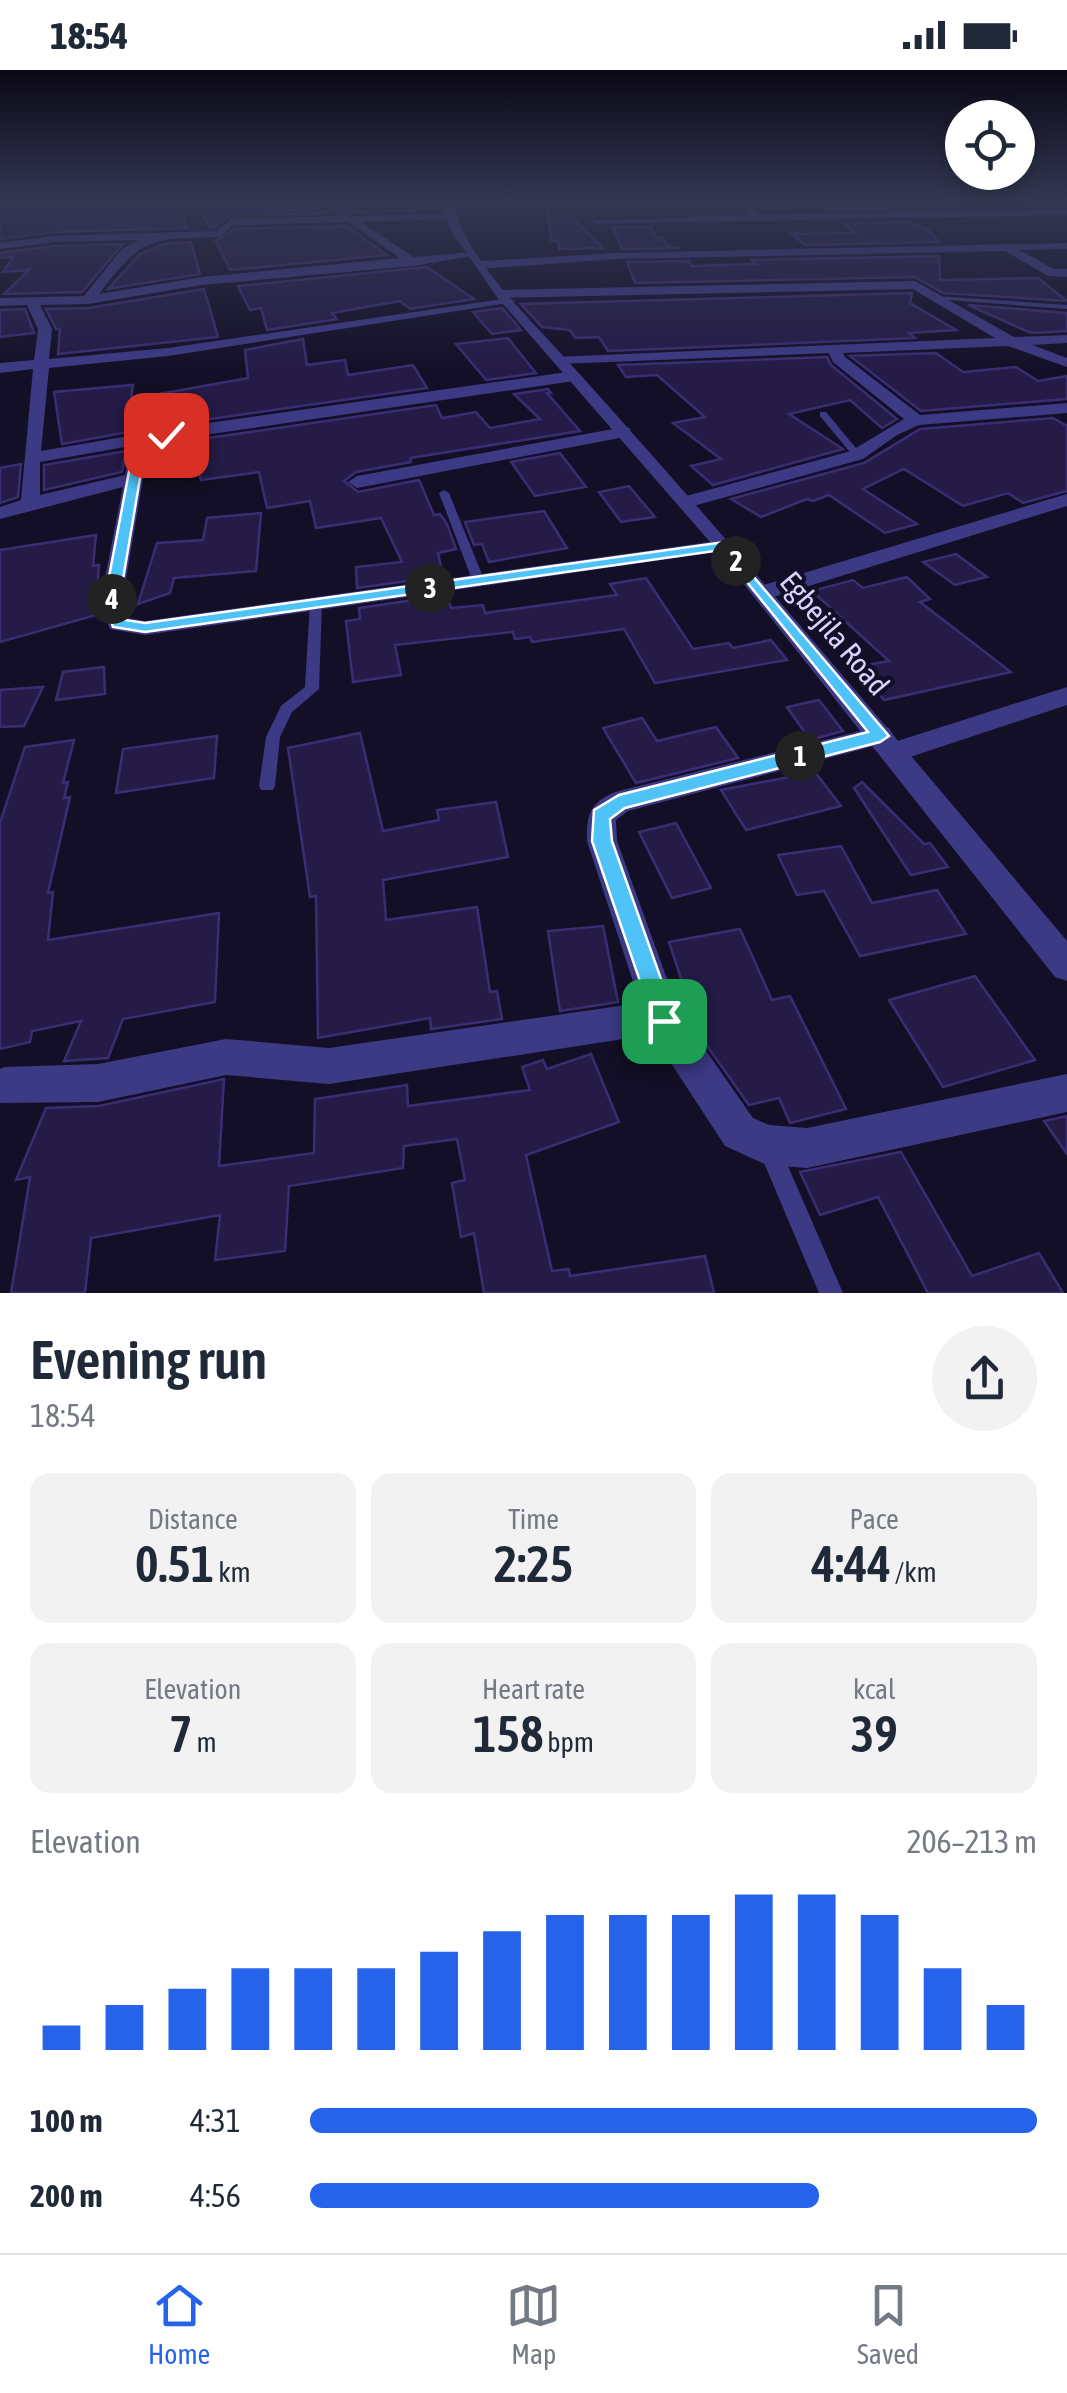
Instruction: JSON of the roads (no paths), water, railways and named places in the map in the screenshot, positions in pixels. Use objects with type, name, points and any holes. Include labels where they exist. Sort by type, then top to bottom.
[{"type":"street","points":[[88,300],[121,257]]},
{"type":"street","points":[[406,257],[413,262]]},
{"type":"street","name":"Egbejila Road","points":[[475,257],[505,298],[724,546],[1067,966]]},
{"type":"street","points":[[0,302],[88,300],[202,282],[413,262],[578,257]]},
{"type":"street","points":[[1024,257],[1052,273],[1067,273]]},
{"type":"street","points":[[3,366],[168,352],[505,298],[906,284],[1014,343],[1067,363]]},
{"type":"street","points":[[31,503],[31,458],[44,329],[32,302]]},
{"type":"street","points":[[31,458],[567,368],[835,349],[1067,339]]},
{"type":"street","points":[[835,349],[838,360],[916,420]]},
{"type":"street","points":[[686,502],[857,456],[891,431],[916,420],[1067,408]]},
{"type":"street","points":[[356,482],[624,432]]},
{"type":"street","points":[[140,440],[112,603],[118,624],[145,628],[724,546]]},
{"type":"street","points":[[0,513],[134,478]]},
{"type":"street","points":[[762,593],[1067,500]]},
{"type":"street","points":[[1067,696],[887,744],[619,802],[600,816],[602,841],[664,1021],[739,1132],[768,1145],[807,1148],[1067,1094]]},
{"type":"street","points":[[2,1094],[98,1083],[226,1057],[329,1066],[643,1020],[664,1021]]},
{"type":"lane","points":[[937,298],[1067,307]]},
{"type":"lane","points":[[823,414],[857,456]]},
{"type":"lane","points":[[444,493],[478,582]]},
{"type":"lane","points":[[266,786],[273,737],[286,710],[312,689],[316,603]]},
{"type":"lane","points":[[768,1145],[831,1293]]}]
